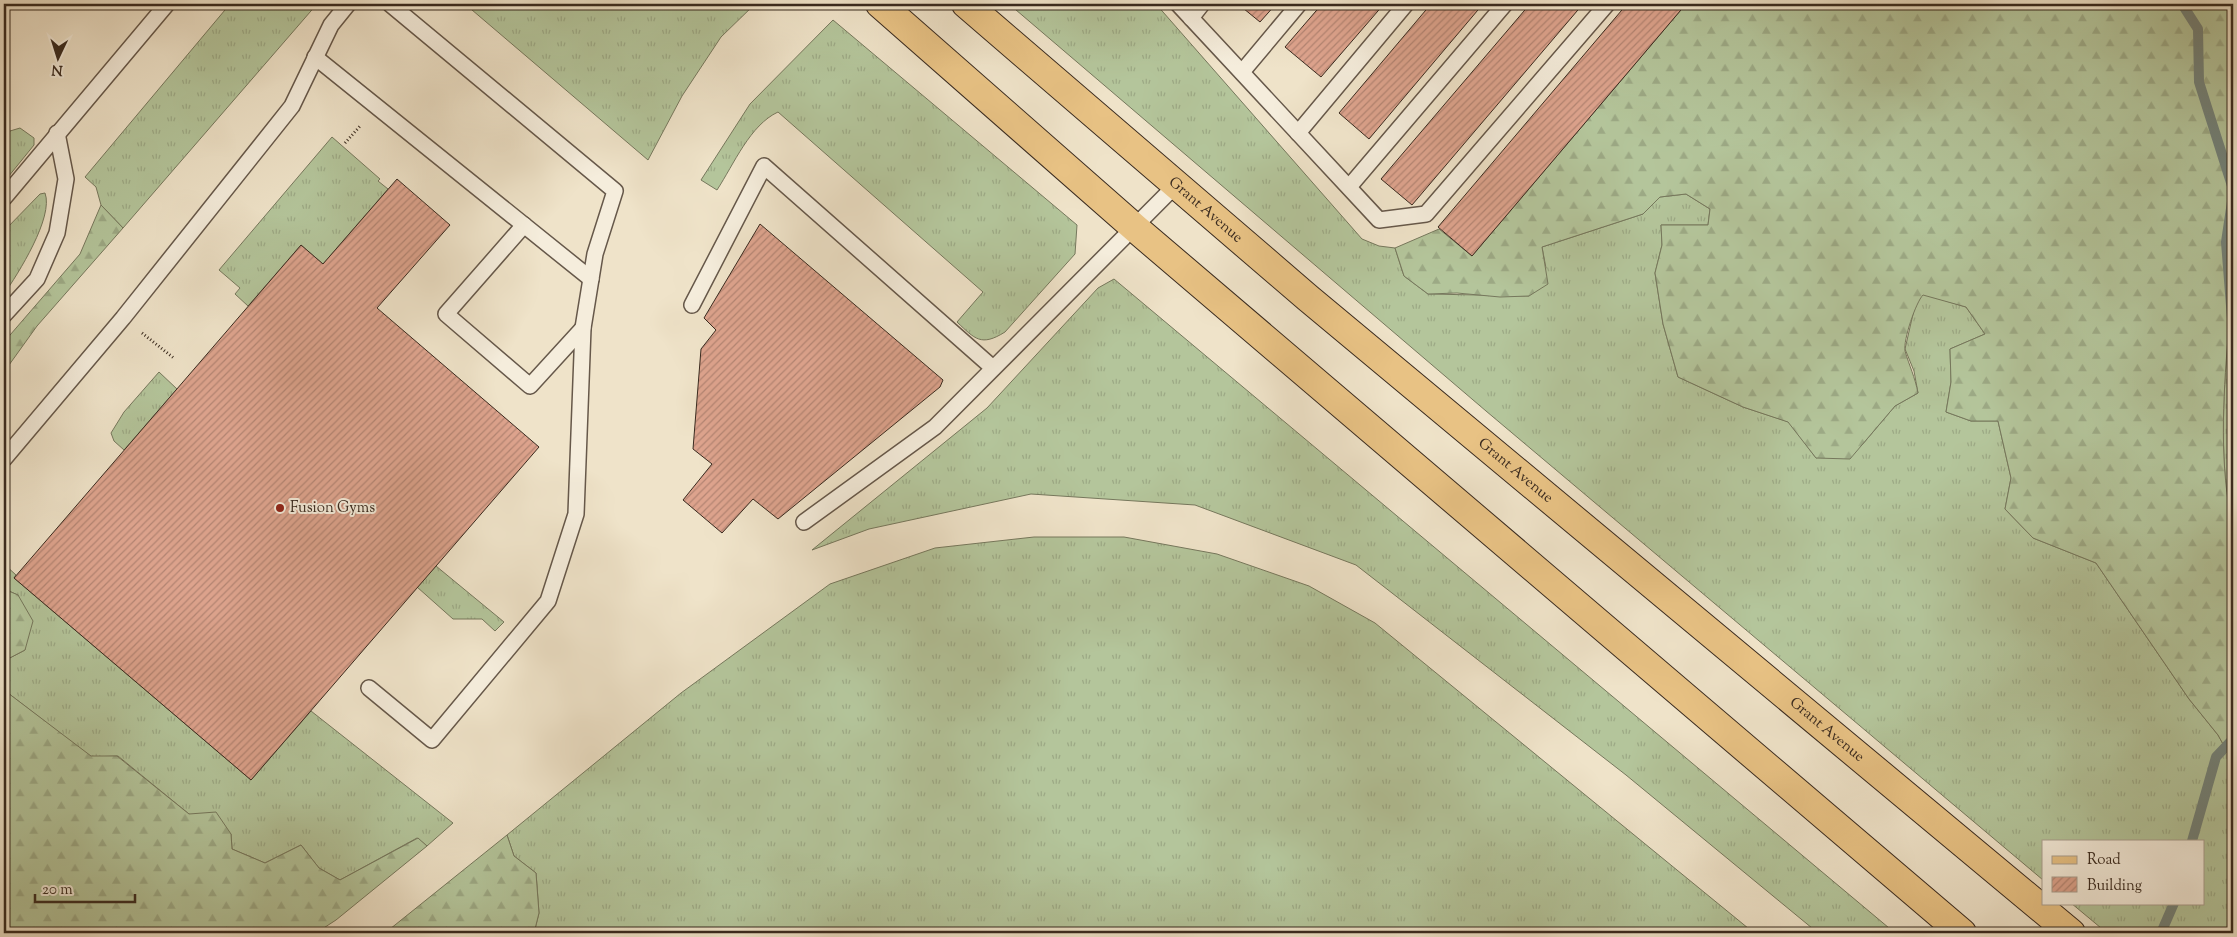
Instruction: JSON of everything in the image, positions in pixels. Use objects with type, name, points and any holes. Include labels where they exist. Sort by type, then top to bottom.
[{"type":"main road","points":[[880,4],[1135,228],[1962,933]]},
{"type":"main road","name":"Grant Avenue","points":[[969,5],[1175,186],[2071,933]]},
{"type":"lane","points":[[4,198],[57,132],[167,4]]},
{"type":"lane","points":[[4,459],[124,318],[292,106],[331,25],[348,4]]},
{"type":"lane","points":[[369,688],[432,740],[548,601],[576,514],[582,328],[595,254],[616,191],[390,4]]},
{"type":"lane","points":[[1178,4],[1379,220],[1426,214],[1607,4]]},
{"type":"lane","points":[[1190,18],[1202,4]]},
{"type":"lane","points":[[1242,72],[1299,4]]},
{"type":"lane","points":[[1298,133],[1406,4]]},
{"type":"lane","points":[[1349,187],[1505,4]]},
{"type":"lane","points":[[315,57],[591,279]]},
{"type":"lane","points":[[4,316],[36,279],[57,233],[66,179],[57,132]]},
{"type":"lane","points":[[692,305],[764,166],[993,368]]},
{"type":"lane","points":[[804,522],[935,427],[1175,186]]},
{"type":"lane","points":[[524,225],[446,314],[530,386],[582,328]]},
{"type":"path","points":[[124,318],[174,359]]},
{"type":"green space","points":[[230,4],[317,4],[123,228],[101,205],[96,187],[85,177]]},
{"type":"green space","points":[[465,4],[755,4],[721,37],[682,96],[648,160]]},
{"type":"green space","points":[[1009,4],[1156,4],[1362,239],[1379,246],[1395,248],[1404,276],[1428,294],[1529,296],[1546,268],[1542,247],[1643,214],[1660,197],[1686,194],[1710,209],[1708,225],[1661,225],[1662,245],[1655,273],[1663,324],[1678,377],[1743,407],[1789,422],[1816,458],[1862,445],[1895,406],[1918,393],[1914,371],[1905,349],[1916,301],[1923,294],[1966,307],[1985,334],[1950,349],[1951,382],[1946,412],[1971,421],[1998,421],[2011,478],[2005,509],[2033,538],[2096,563],[2189,699],[2218,735],[2233,762],[2233,933],[2107,933],[2072,904],[2204,904],[2204,840],[2042,840],[2042,879],[1486,411]]},
{"type":"green space","points":[[1686,4],[2233,4],[2233,331],[2228,337],[2223,433],[2226,481],[2233,528],[2233,762],[2218,735],[2189,699],[2096,563],[2033,538],[2005,509],[2011,478],[1998,421],[1971,421],[1946,412],[1951,382],[1950,349],[1985,334],[1966,307],[1923,295],[1911,322],[1905,346],[1918,393],[1895,406],[1850,459],[1816,458],[1788,422],[1743,407],[1678,377],[1663,324],[1655,273],[1662,245],[1661,225],[1708,225],[1710,209],[1686,194],[1660,197],[1643,214],[1542,247],[1548,284],[1529,296],[1500,297],[1457,293],[1428,294],[1404,276],[1395,248],[1439,229],[1472,256]]},
{"type":"green space","points":[[833,20],[1077,225],[1075,254],[1005,332],[997,337],[984,340],[979,339],[957,322],[983,292],[778,112],[759,126],[743,146],[717,190],[701,180],[750,104]]},
{"type":"green space","points":[[20,128],[34,138],[34,145],[4,182],[4,138],[10,131]]},
{"type":"green space","points":[[332,137],[380,179],[378,181],[388,189],[323,264],[301,245],[248,306],[235,294],[240,288],[219,270]]},
{"type":"green space","points":[[45,193],[46,203],[40,230],[18,273],[4,294],[4,231],[40,194]]},
{"type":"green space","points":[[101,205],[123,228],[37,326],[4,372],[4,342],[80,254]]},
{"type":"green space","points":[[1114,279],[1895,933],[1818,933],[1626,775],[1356,565],[1195,505],[1031,494],[869,529],[812,550],[987,408],[1098,288]]},
{"type":"green space","points":[[2233,331],[2233,528],[2226,481],[2223,433],[2228,337]]},
{"type":"green space","points":[[159,372],[177,389],[124,450],[114,441],[111,433],[124,412]]},
{"type":"green space","points":[[1034,537],[1124,537],[1217,554],[1309,586],[1375,623],[1754,933],[534,933],[539,913],[536,873],[514,856],[507,835],[681,693],[830,584],[935,548]]},
{"type":"green space","points":[[4,564],[16,575],[14,578],[251,780],[311,711],[453,823],[427,846],[417,838],[340,880],[319,868],[301,845],[265,863],[232,849],[231,834],[189,814],[118,756],[91,757],[4,690],[4,661],[25,650],[18,595],[4,589]]},
{"type":"green space","points":[[436,566],[504,622],[495,631],[482,619],[453,619],[417,587]]},
{"type":"green space","points":[[4,589],[18,595],[33,621],[25,650],[4,661]]},
{"type":"green space","points":[[4,690],[91,756],[117,756],[189,814],[216,812],[231,834],[232,849],[265,863],[301,845],[319,868],[340,880],[418,838],[427,846],[336,920],[316,933],[4,933]]},
{"type":"green space","points":[[507,835],[514,856],[536,873],[539,913],[534,933],[385,933]]},
{"type":"building","points":[[1238,4],[1276,4],[1260,22]]},
{"type":"building","points":[[1322,4],[1384,4],[1321,77],[1285,47]]},
{"type":"building","points":[[1431,4],[1483,4],[1369,139],[1339,113]]},
{"type":"building","points":[[1530,4],[1583,4],[1412,205],[1381,179]]},
{"type":"building","points":[[1627,4],[1686,4],[1472,256],[1438,227]]},
{"type":"building","name":"Fusion Gyms","points":[[397,179],[450,225],[377,308],[539,447],[251,780],[14,578],[301,245],[323,264]]},
{"type":"building","points":[[760,224],[943,380],[940,387],[778,519],[753,499],[722,533],[683,500],[712,464],[693,449],[701,349],[716,330],[704,318]]},
{"type":"waterway","points":[[2182,4],[2198,29],[2199,82],[2233,189]]},
{"type":"waterway","points":[[2233,195],[2226,242],[2233,331]]},
{"type":"waterway","points":[[2192,840],[2216,757],[2233,739]]},
{"type":"waterway","points":[[2161,933],[2174,904]]},
{"type":"place","name":"Fusion Gyms","points":[[280,508]]}]
